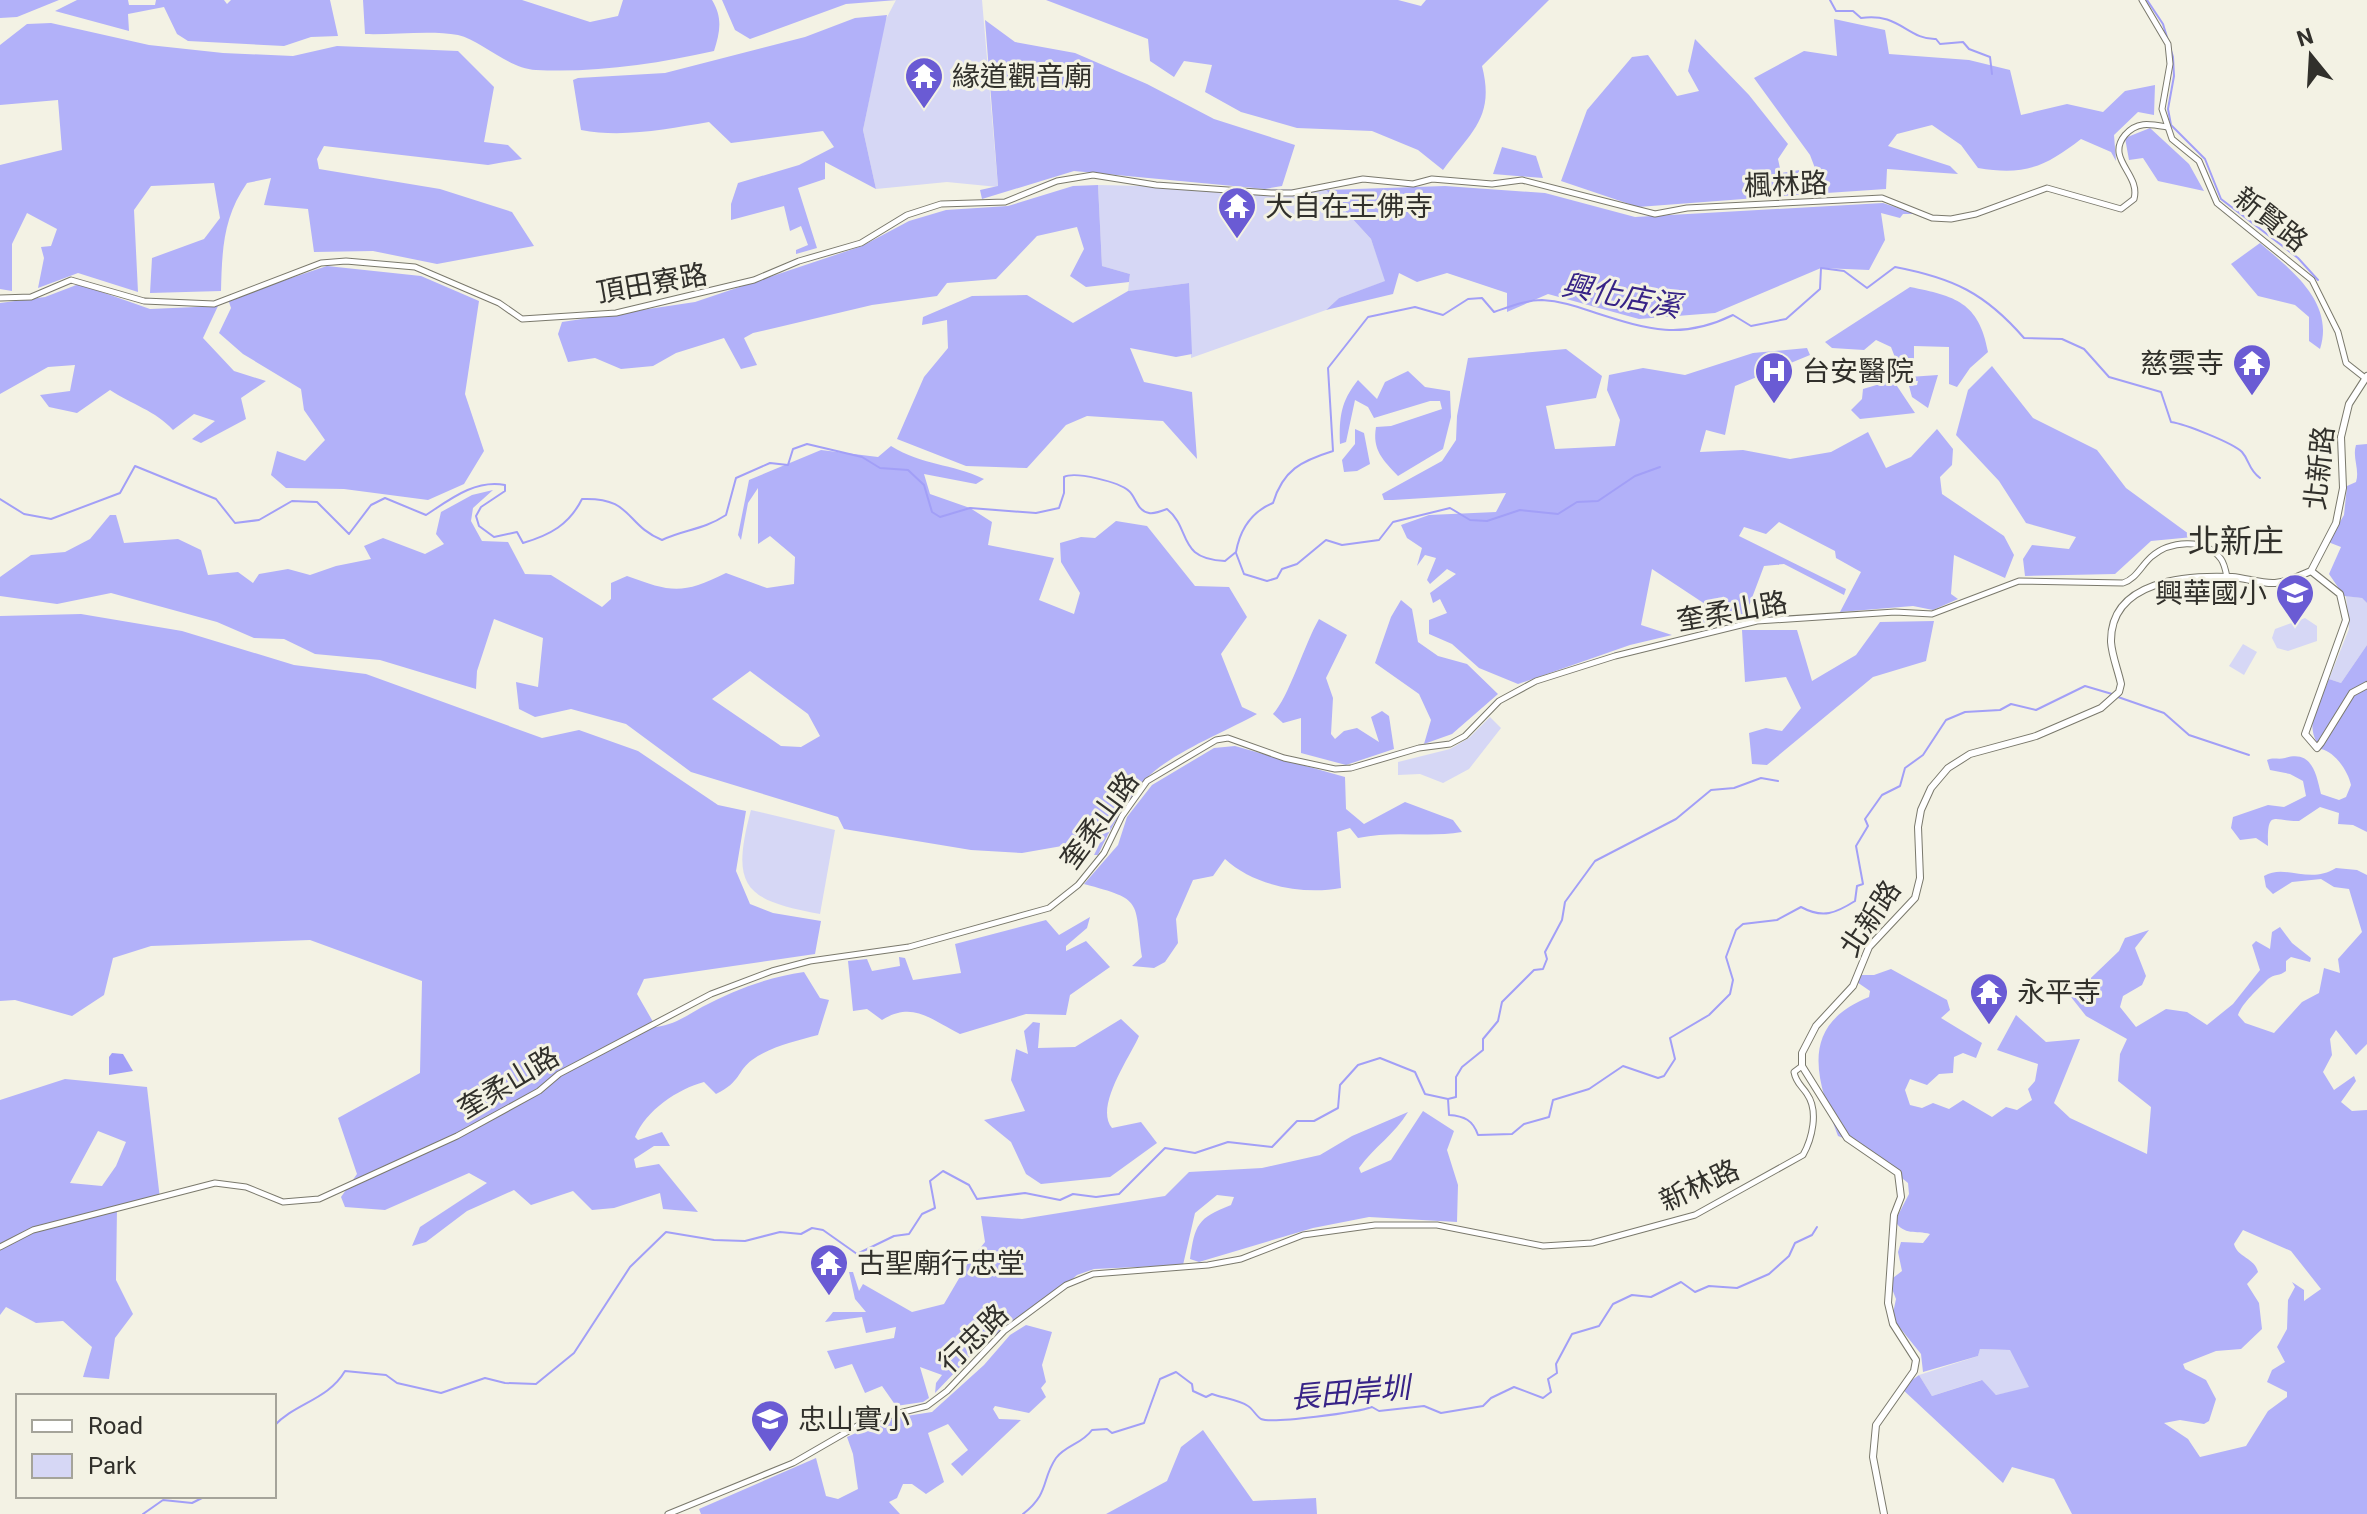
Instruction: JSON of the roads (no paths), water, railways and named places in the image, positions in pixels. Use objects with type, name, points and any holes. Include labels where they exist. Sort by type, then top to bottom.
[{"type":"main road","name":"北新路","points":[[1802,1066],[1802,1053],[1816,1026],[1853,986],[1869,947],[1915,898],[1920,878],[1918,827],[1921,810],[1940,778],[1970,754],[2036,736],[2111,702],[2121,684],[2111,639],[2114,619],[2122,607],[2156,584],[2175,579],[2227,577],[2274,583],[2311,571],[2339,514],[2343,483],[2341,437],[2349,404],[2366,377]]},
{"type":"main road","points":[[2311,571],[2340,594],[2346,620],[2305,734],[2311,743],[2317,748],[2352,693],[2367,685]]},
{"type":"main road","points":[[1802,1066],[1847,1138],[1891,1166],[1901,1185],[1901,1197],[1894,1215],[1888,1303],[1893,1324],[1916,1360],[1914,1371],[1876,1425],[1873,1457],[1884,1514]]},
{"type":"street","points":[[2142,0],[2168,44],[2170,69],[2162,109],[2167,127]]},
{"type":"street","name":"楓林路","points":[[1315,188],[1363,179],[1402,184],[1432,179],[1492,184],[1522,180],[1655,214],[1687,208],[1882,198],[1932,218],[1951,219],[1976,214],[2047,188],[2121,209],[2134,199],[2136,192],[2118,155],[2119,144],[2132,128],[2141,124],[2167,127]]},
{"type":"street","name":"新賢路","points":[[2167,127],[2172,139],[2199,161],[2217,203],[2312,280],[2338,332],[2346,363],[2366,377]]},
{"type":"street","name":"頂田寮路","points":[[0,298],[31,297],[71,280],[144,301],[214,304],[321,263],[346,261],[415,267],[485,296],[522,319],[553,319],[616,313],[725,290],[791,264],[861,243],[907,215],[925,209],[955,201],[1005,202],[1078,176],[1271,193],[1315,188]]},
{"type":"street","name":"奎柔山路","points":[[0,1247],[33,1230],[215,1183],[246,1187],[283,1202],[319,1199],[457,1136],[528,1097],[559,1074],[711,994],[810,961],[909,947],[1049,908],[1078,885],[1104,853],[1122,816],[1147,781],[1216,740],[1228,738],[1284,758],[1335,769],[1351,768],[1419,748],[1450,744],[1465,736],[1499,701],[1536,681],[1615,656],[1757,621],[1895,612],[1932,614],[2019,581],[2123,583],[2131,580],[2152,556],[2166,547],[2187,542],[2208,549],[2221,558],[2227,577]]},
{"type":"street","name":"新林路","points":[[1460,1229],[1543,1246],[1580,1244],[1695,1215],[1803,1155],[1810,1142],[1813,1111],[1810,1096],[1796,1080],[1794,1072],[1802,1066]]},
{"type":"street","name":"行忠路","points":[[668,1514],[793,1463],[864,1422],[927,1406],[947,1391],[1004,1331],[1066,1285],[1093,1274],[1176,1269],[1241,1259],[1303,1235],[1337,1229],[1375,1225],[1437,1225],[1460,1229]]},
{"type":"waterway","points":[[1830,0],[1836,11],[1853,11],[1861,18],[1885,19],[1918,35],[1936,39],[1940,44],[1963,42],[1969,49],[1990,57],[1992,74]]},
{"type":"waterway","points":[[2147,0],[2163,24],[2173,57],[2174,76],[2168,109],[2171,125],[2205,159],[2221,199],[2298,258],[2318,280]]},
{"type":"waterway","name":"興化店溪","points":[[0,499],[24,514],[51,519],[120,493],[135,466],[216,499],[235,523],[259,520],[292,501],[317,502],[349,534],[371,505],[385,498],[426,515],[463,492],[494,484],[505,485],[505,491],[481,507],[476,516],[479,526],[494,537],[517,532],[523,543],[542,536],[565,522],[582,499],[611,502],[662,540],[710,524],[726,515],[736,478],[770,463],[788,465],[793,449],[807,444],[862,457],[880,468],[908,470],[924,485],[932,512],[940,517],[970,508],[1036,513],[1059,508],[1064,493],[1064,477],[1077,475],[1107,481],[1129,491],[1145,512],[1167,509],[1175,517],[1192,549],[1209,559],[1225,561],[1236,552],[1240,536],[1253,517],[1273,503],[1288,475],[1303,463],[1333,451],[1328,368],[1368,317],[1415,307],[1443,315],[1468,299],[1482,298],[1494,312],[1524,302],[1542,300],[1665,330],[1698,328],[1733,315],[1751,326],[1786,319],[1820,289],[1821,268],[1844,271],[1867,288],[1895,267],[1951,282],[1996,309],[2024,338],[2062,339],[2084,349],[2109,377],[2161,392],[2171,422],[2237,448],[2260,478]]},
{"type":"waterway","points":[[1236,553],[1244,574],[1267,581],[1277,578],[1282,569],[1297,564],[1326,540],[1342,545],[1379,540],[1393,522],[1450,508],[1470,520],[1487,521],[1520,510],[1558,514],[1577,502],[1598,501],[1635,476],[1660,467]]},
{"type":"waterway","points":[[276,1424],[330,1389],[345,1371],[386,1375],[397,1383],[441,1393],[485,1378],[505,1383],[536,1384],[574,1353],[630,1267],[666,1232],[714,1240],[745,1241],[780,1232],[801,1234],[812,1228],[823,1230],[857,1254],[894,1236],[909,1234],[922,1214],[935,1208],[930,1181],[943,1171],[969,1185],[977,1199],[1025,1193],[1060,1200],[1073,1194],[1096,1197],[1119,1194],[1165,1148],[1195,1153],[1228,1142],[1272,1147],[1297,1121],[1314,1121],[1338,1108],[1340,1085],[1358,1065],[1380,1058],[1415,1072],[1425,1094],[1448,1099],[1449,1115],[1467,1120],[1478,1135],[1512,1134],[1524,1124],[1549,1117],[1553,1100],[1589,1089],[1623,1066],[1658,1078],[1664,1076],[1675,1059],[1670,1038],[1709,1015],[1730,994],[1733,980],[1726,957],[1736,930],[1743,924],[1777,920],[1801,907],[1823,914],[1842,909],[1855,901],[1857,886],[1863,884],[1856,846],[1868,826],[1865,819],[1882,795],[1900,786],[1905,768],[1923,755],[1946,720],[1965,712],[2000,710],[2011,704],[2036,710],[2085,686],[2112,694]]},
{"type":"waterway","points":[[2118,697],[2164,713],[2189,735],[2249,755]]},
{"type":"waterway","points":[[1448,1099],[1456,1097],[1456,1077],[1462,1067],[1483,1050],[1483,1039],[1498,1021],[1502,1002],[1534,970],[1543,969],[1547,959],[1545,952],[1562,920],[1565,902],[1595,861],[1676,819],[1711,790],[1734,788],[1761,778],[1778,781]]},
{"type":"waterway","name":"長田岸圳","points":[[1023,1514],[1041,1493],[1051,1466],[1060,1454],[1092,1430],[1107,1429],[1112,1433],[1144,1423],[1160,1379],[1176,1372],[1192,1384],[1193,1391],[1206,1397],[1212,1394],[1240,1402],[1250,1407],[1261,1419],[1268,1420],[1316,1417],[1372,1407],[1379,1411],[1424,1406],[1441,1413],[1483,1406],[1491,1398],[1514,1387],[1543,1398],[1551,1392],[1548,1379],[1557,1373],[1556,1364],[1572,1334],[1599,1326],[1613,1304],[1632,1295],[1651,1297],[1681,1282],[1695,1292],[1709,1286],[1737,1288],[1769,1274],[1789,1256],[1795,1243],[1812,1235],[1817,1227]]},
{"type":"waterway","points":[[143,1514],[163,1500],[192,1503],[202,1498]]},
{"type":"place","name":"緣道觀音廟","points":[[924,110]]},
{"type":"place","name":"大自在王佛寺","points":[[1237,240]]},
{"type":"place","name":"慈雲寺","points":[[2252,397]]},
{"type":"place","name":"台安醫院","points":[[1774,405]]},
{"type":"place","name":"興華國小","points":[[2295,627]]},
{"type":"place","name":"永平寺","points":[[1989,1026]]},
{"type":"place","name":"古聖廟行忠堂","points":[[829,1297]]},
{"type":"place","name":"忠山實小","points":[[770,1453]]},
{"type":"district","name":"北新庄","points":[[2236,541]]}]
